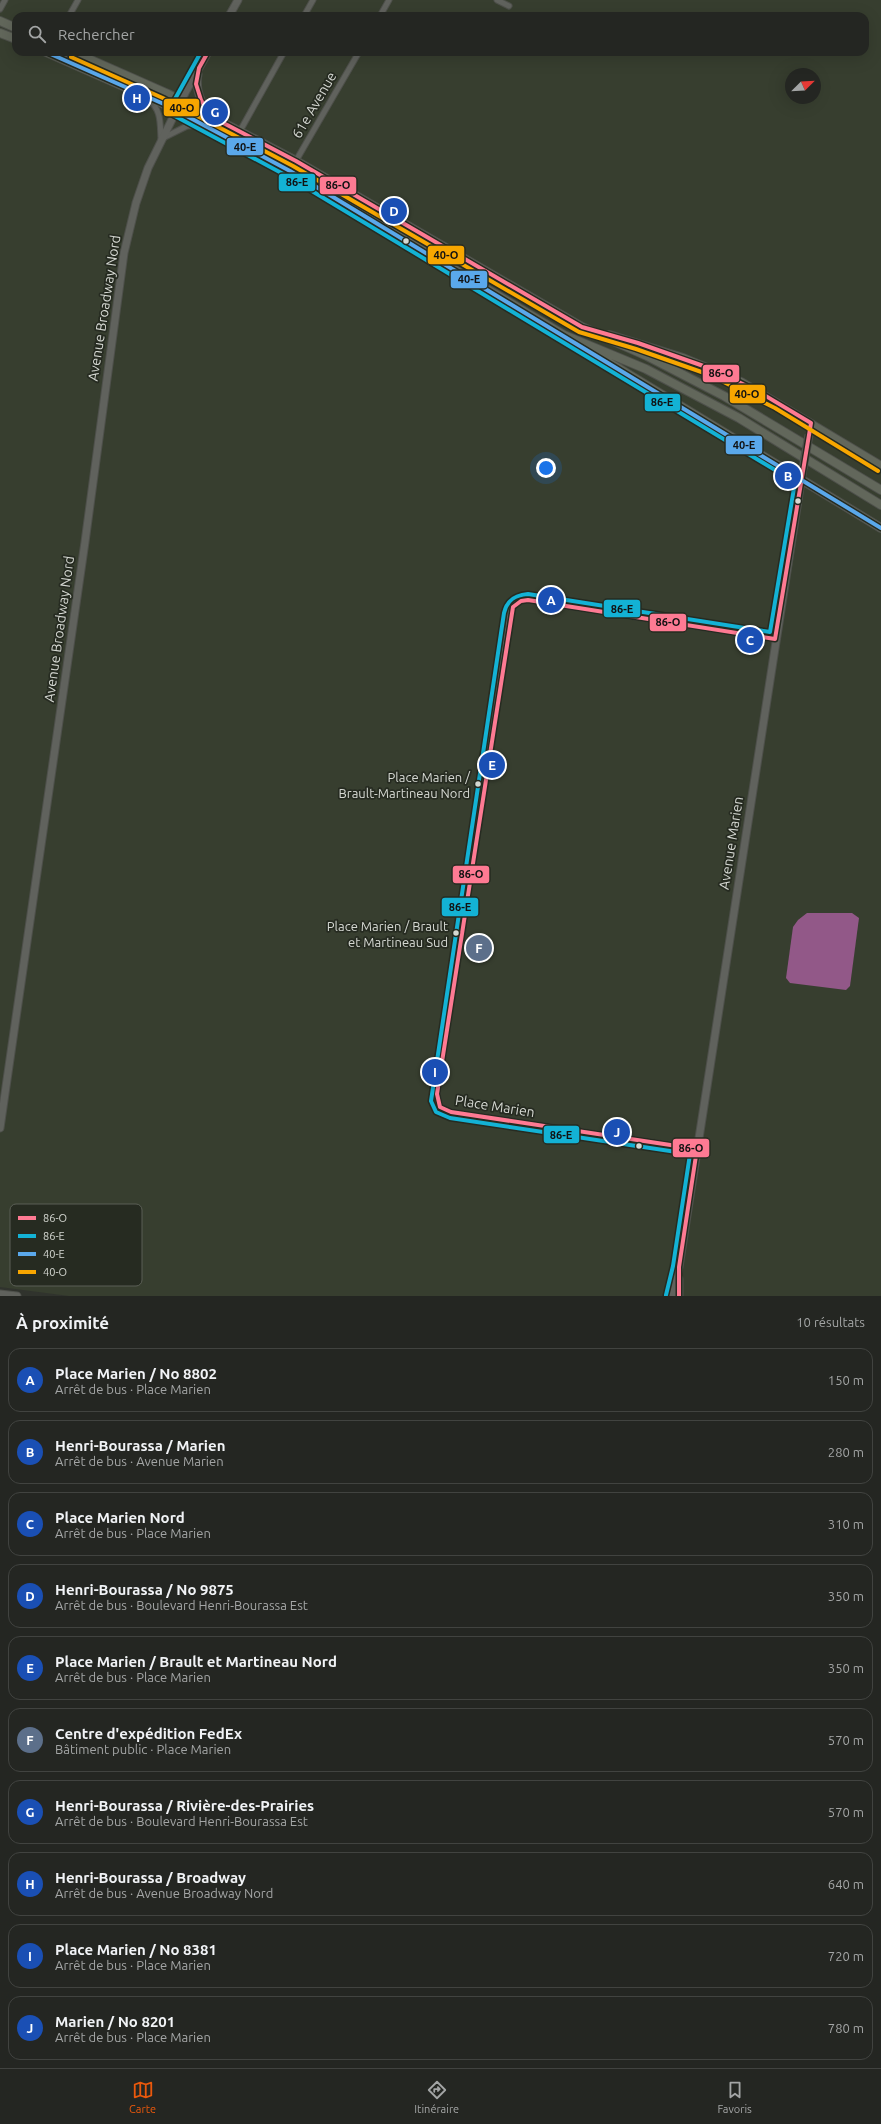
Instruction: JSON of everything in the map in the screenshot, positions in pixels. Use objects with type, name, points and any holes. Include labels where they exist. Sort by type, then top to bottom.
[{"type":"main road","points":[[0,21],[12,26]]},
{"type":"main road","points":[[0,33],[12,38]]},
{"type":"main road","points":[[57,56],[176,110],[290,171],[564,335],[881,528]]},
{"type":"main road","points":[[82,56],[181,101],[296,161],[582,327],[692,378],[786,432],[881,490]]},
{"type":"main road","points":[[582,327],[638,343],[712,369],[759,392],[881,466]]},
{"type":"main road","points":[[564,335],[646,369],[739,418],[881,505]]},
{"type":"street","points":[[0,9],[5,0]]},
{"type":"street","points":[[71,12],[78,0]]},
{"type":"street","points":[[231,12],[238,0]]},
{"type":"street","points":[[306,12],[314,0]]},
{"type":"street","points":[[382,12],[389,0]]},
{"type":"street","points":[[497,0],[509,6]]},
{"type":"street","name":"Avenue Broadway Nord","points":[[0,1128],[85,542],[123,262],[139,193],[161,139],[206,56]]},
{"type":"street","points":[[240,131],[282,56]]},
{"type":"street","name":"61e Avenue","points":[[290,171],[357,56]]},
{"type":"street","points":[[199,68],[196,84],[197,92],[210,116]]},
{"type":"street","name":"Avenue Broadway Nord","points":[[128,87],[154,104],[159,113],[161,139]]},
{"type":"street","points":[[161,139],[186,126],[197,124],[207,127]]},
{"type":"street","name":"Avenue Marien","points":[[672,1296],[679,1266],[811,423]]},
{"type":"street","name":"Place Marien","points":[[697,1149],[450,1112],[440,1107],[437,1094],[510,614],[517,602],[528,600],[776,639]]},
{"type":"street","name":"Avenue Marien","points":[[679,1266],[679,1296]]},
{"type":"street","points":[[0,1294],[18,1296]]},
{"type":"shaded area","points":[[0,0],[881,0],[881,1296],[69,1296],[0,1287]]},
{"type":"shaded area","points":[[807,913],[852,913],[859,918],[850,986],[846,990],[790,983],[786,978],[793,927],[798,920]]},
{"type":"transit line","name":"40-E","points":[[55,56],[166,105],[290,171],[881,528]]},
{"type":"transit line","name":"86-E","points":[[199,56],[170,108],[173,115],[287,176],[795,482],[770,632],[528,594],[512,599],[505,608],[504,613],[431,1101],[436,1112],[450,1118],[690,1154],[673,1266],[666,1295]]},
{"type":"transit line","name":"86-O","points":[[206,56],[199,68],[196,84],[201,100],[210,116],[296,161],[582,327],[638,343],[712,369],[759,392],[811,423],[775,639],[528,600],[521,601],[513,607],[437,1094],[440,1107],[451,1112],[697,1149],[679,1267],[679,1296]]},
{"type":"transit line","name":"40-O","points":[[71,57],[165,99],[293,166],[579,332],[636,349],[710,375],[775,408],[878,471]]},
{"type":"place","name":"Henri-Bourassa / Broadway","points":[[137,98]]},
{"type":"place","name":"Henri-Bourassa / Rivière-des-Prairies","points":[[215,112]]},
{"type":"place","name":"Henri-Bourassa / No 9875","points":[[394,211]]},
{"type":"place","name":"Henri-Bourassa / Marien","points":[[788,476]]},
{"type":"place","name":"Place Marien / No 8802","points":[[551,600]]},
{"type":"place","name":"Place Marien Nord","points":[[750,640]]},
{"type":"place","name":"Place Marien / Brault et Martineau Nord","points":[[492,765]]},
{"type":"place","name":"Place Marien / Brault-Martineau Nord","points":[[478,784]]},
{"type":"place","name":"Place Marien / Brault et Martineau Sud","points":[[456,933]]},
{"type":"place","name":"Centre d'expédition FedEx","points":[[479,948]]},
{"type":"place","name":"Place Marien / No 8381","points":[[435,1072]]},
{"type":"place","name":"Marien / No 8201","points":[[617,1132]]}]
